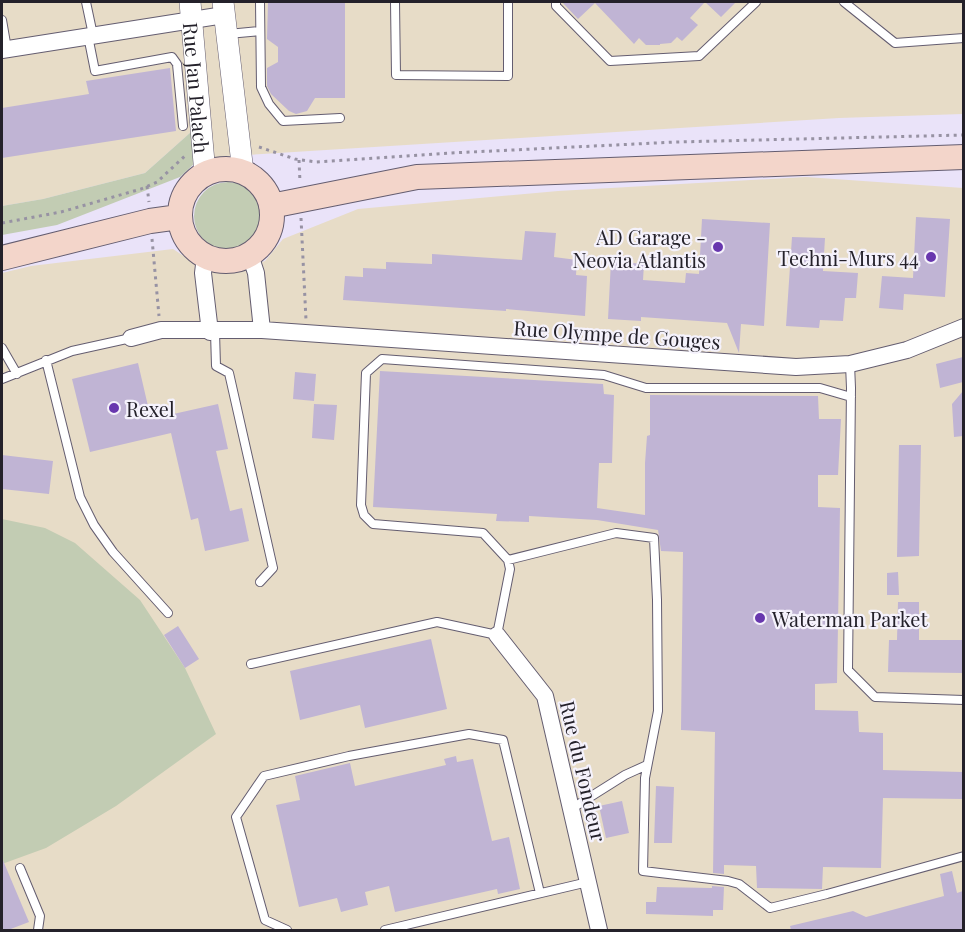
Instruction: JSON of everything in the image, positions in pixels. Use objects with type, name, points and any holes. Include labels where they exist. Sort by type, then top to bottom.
[{"type":"main road","points":[[271,206],[417,177],[963,157]]},
{"type":"main road","points":[[224,169],[243,172],[258,182],[268,197],[271,206],[271,225],[268,234],[264,242],[250,255],[239,260],[227,262],[204,257],[183,233],[179,218],[184,195],[192,183],[205,174],[224,169]]},
{"type":"main road","points":[[2,258],[150,221],[179,218]]},
{"type":"street","points":[[4,50],[91,35],[191,10],[224,17]]},
{"type":"street","name":"Rue Jan Palach","points":[[191,10],[205,174]]},
{"type":"street","name":"Rue Jan Palach","points":[[224,17],[243,172]]},
{"type":"street","points":[[250,255],[256,273],[262,330]]},
{"type":"street","points":[[204,257],[202,273],[212,332]]},
{"type":"street","name":"Rue Olympe de Gouges","points":[[131,338],[161,330],[212,332],[262,330],[796,368],[850,364],[907,350],[963,327]]},
{"type":"street","name":"Rue du Fondeur","points":[[497,635],[545,696],[599,930]]},
{"type":"lane","points":[[86,2],[95,71],[172,57],[177,64],[183,126]]},
{"type":"lane","points":[[260,2],[261,87],[269,105],[283,121],[340,118]]},
{"type":"lane","points":[[395,2],[396,75],[508,76],[508,2]]},
{"type":"lane","points":[[556,2],[556,6],[610,61],[699,56],[756,2]]},
{"type":"lane","points":[[844,2],[895,43],[963,38]]},
{"type":"lane","points":[[224,17],[260,31]]},
{"type":"lane","points":[[2,20],[4,50]]},
{"type":"lane","points":[[212,332],[216,366],[229,373],[273,568],[260,582]]},
{"type":"lane","points":[[2,379],[72,351],[131,338]]},
{"type":"lane","points":[[2,348],[17,374]]},
{"type":"lane","points":[[250,663],[437,622],[497,635],[510,569],[508,560],[483,533],[373,524],[364,515],[362,505],[366,373],[382,359],[604,375],[646,388],[820,388],[851,397]]},
{"type":"lane","points":[[46,360],[80,497],[94,525],[113,552],[168,613]]},
{"type":"lane","points":[[850,364],[848,670],[875,697],[963,700]]},
{"type":"lane","points":[[508,560],[616,533],[654,538],[658,711],[645,778],[643,871],[739,884],[770,908],[963,856]]},
{"type":"lane","points":[[286,930],[265,920],[236,817],[264,776],[349,756],[469,734],[503,740],[540,893]]},
{"type":"lane","points":[[571,809],[625,775],[647,765]]},
{"type":"lane","points":[[20,868],[40,916],[38,930]]},
{"type":"lane","points":[[384,930],[588,882]]},
{"type":"path","points":[[238,141],[299,160],[316,162],[717,140],[963,135]]},
{"type":"path","points":[[2,223],[61,212],[147,186],[157,182],[177,160],[202,145]]},
{"type":"path","points":[[299,160],[306,334]]},
{"type":"path","points":[[147,186],[161,330]]},
{"type":"shaded area","points":[[2,2],[963,2],[963,114],[839,118],[230,156],[195,163],[191,132],[145,173],[43,199],[2,206]]},
{"type":"shaded area","points":[[806,177],[963,188],[963,930],[2,930],[2,273],[31,266],[173,249],[210,270],[229,272],[265,261],[283,239],[358,209],[558,191]]},
{"type":"green space","points":[[191,132],[195,163],[180,177],[57,225],[2,235],[2,206],[43,199],[145,173]]},
{"type":"green space","points":[[235,182],[247,188],[256,197],[262,209],[260,229],[252,240],[235,250],[221,250],[204,240],[196,229],[194,209],[204,192],[215,184]]},
{"type":"green space","points":[[2,519],[45,528],[75,543],[140,600],[185,668],[216,734],[116,806],[46,848],[2,864]]},
{"type":"building","points":[[268,2],[345,2],[345,98],[315,98],[307,111],[296,114],[289,111],[271,94],[267,86],[267,68],[278,62],[278,47],[267,39]]},
{"type":"building","points":[[562,2],[705,2],[690,18],[698,25],[682,41],[677,37],[671,43],[646,45],[639,38],[634,44],[595,3],[578,19]]},
{"type":"building","points":[[705,2],[736,2],[721,17]]},
{"type":"building","points":[[170,68],[176,131],[2,158],[2,108],[89,94],[86,81]]},
{"type":"building","name":"Techni-Murs 44","points":[[916,217],[950,219],[945,297],[904,294],[903,310],[879,308],[882,276],[913,278]]},
{"type":"building","points":[[702,219],[770,223],[764,326],[741,324],[739,353],[727,323],[641,317],[641,321],[608,319],[611,261],[644,264],[643,280],[685,283],[686,273],[699,274]]},
{"type":"building","points":[[525,231],[556,233],[554,257],[577,260],[576,275],[587,276],[585,316],[343,300],[345,276],[363,277],[363,268],[386,269],[386,262],[432,264],[432,254],[522,260]]},
{"type":"building","points":[[792,237],[825,238],[823,271],[858,273],[856,298],[845,298],[843,321],[820,320],[819,328],[786,326]]},
{"type":"building","points":[[963,357],[963,382],[940,388],[936,364]]},
{"type":"building","points":[[138,363],[151,419],[218,404],[228,449],[216,451],[230,511],[242,508],[249,541],[205,551],[198,518],[191,520],[171,433],[90,452],[72,379]]},
{"type":"building","name":"Waterman Parket","points":[[380,371],[603,384],[604,394],[614,395],[612,463],[599,463],[597,508],[645,515],[645,463],[647,436],[650,435],[650,395],[818,396],[819,419],[841,419],[838,475],[818,475],[818,507],[840,508],[837,683],[815,684],[815,710],[858,711],[859,732],[883,733],[883,770],[963,772],[963,799],[883,798],[881,868],[823,867],[822,889],[757,888],[756,866],[724,865],[724,874],[713,873],[715,732],[681,730],[683,552],[661,551],[658,530],[597,520],[529,516],[529,522],[496,521],[497,514],[373,507]]},
{"type":"building","points":[[295,372],[316,374],[314,401],[293,399]]},
{"type":"building","points":[[963,391],[963,436],[954,437],[952,404]]},
{"type":"building","points":[[314,404],[337,405],[334,440],[312,438]]},
{"type":"building","points":[[899,445],[921,445],[919,556],[897,557]]},
{"type":"building","points":[[2,455],[53,461],[49,494],[2,489]]},
{"type":"building","points":[[898,572],[899,595],[887,595],[887,573]]},
{"type":"building","points":[[898,602],[919,602],[919,640],[963,640],[963,673],[888,672],[889,640],[897,640]]},
{"type":"building","points":[[178,626],[199,659],[185,668],[164,635]]},
{"type":"building","points":[[431,639],[447,709],[365,728],[360,705],[300,720],[290,671]]},
{"type":"building","points":[[456,756],[457,762],[473,759],[492,841],[509,837],[520,889],[498,894],[497,889],[395,912],[389,886],[365,892],[368,905],[341,912],[337,898],[299,907],[276,805],[300,800],[295,776],[350,763],[355,786],[446,765],[444,759]]},
{"type":"building","points":[[656,786],[674,787],[672,843],[654,843]]},
{"type":"building","points":[[622,801],[629,833],[606,838],[599,806]]},
{"type":"building","points":[[2,858],[29,922],[8,930],[2,930]]},
{"type":"building","points":[[952,871],[957,893],[963,891],[963,930],[791,930],[790,926],[853,911],[866,917],[944,896],[940,874]]},
{"type":"building","points":[[712,886],[724,887],[723,910],[713,910],[713,916],[646,914],[646,902],[656,902],[657,887],[712,888]]},
{"type":"place","name":"AD Garage - Neovia Atlantis","points":[[718,247]]},
{"type":"place","name":"Techni-Murs 44","points":[[931,257]]},
{"type":"place","name":"Rexel","points":[[114,408]]},
{"type":"place","name":"Waterman Parket","points":[[760,618]]}]
